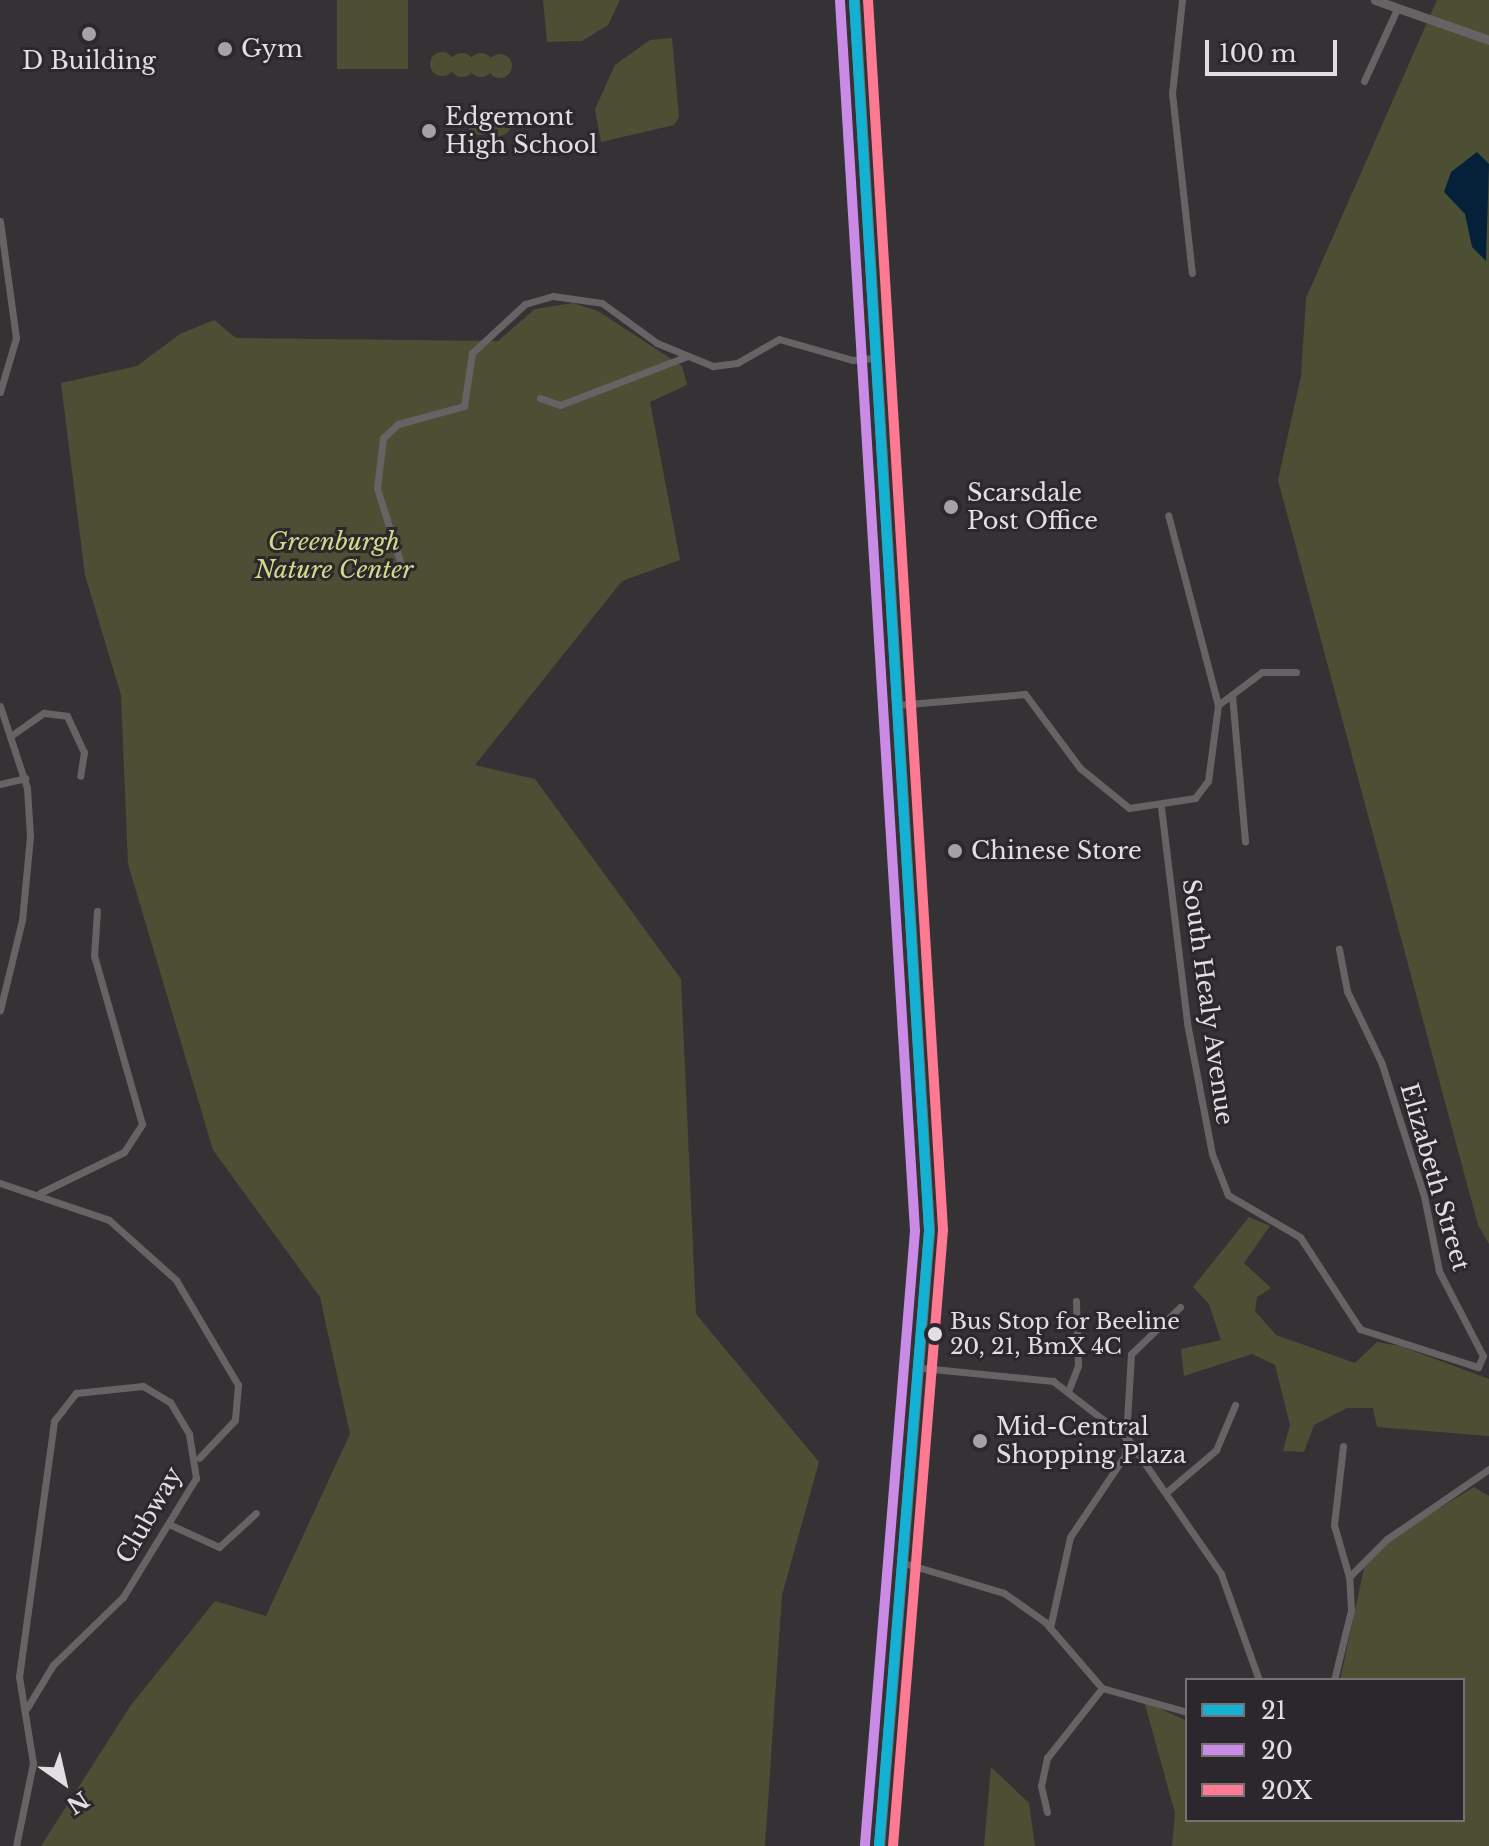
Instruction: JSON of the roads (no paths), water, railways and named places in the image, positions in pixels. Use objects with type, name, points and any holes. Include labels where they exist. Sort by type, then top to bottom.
[{"type":"main road","points":[[854,0],[929,1218],[923,1368],[879,1846]]},
{"type":"street","points":[[1182,0],[1172,93],[1192,273]]},
{"type":"street","points":[[1375,0],[1489,40]]},
{"type":"street","points":[[1364,81],[1397,9]]},
{"type":"street","points":[[0,221],[16,338],[0,392]]},
{"type":"street","points":[[405,577],[377,488],[383,438],[398,424],[464,406],[472,353],[525,304],[553,296],[602,303],[685,357],[737,363],[779,339],[852,360],[874,358]]},
{"type":"street","points":[[540,398],[560,405],[685,357]]},
{"type":"street","points":[[897,705],[1025,694],[1085,773],[1129,808],[1161,807],[1195,798],[1206,786],[1218,705],[1168,515]]},
{"type":"street","points":[[1218,705],[1262,672],[1296,672]]},
{"type":"street","points":[[1232,695],[1245,841]]},
{"type":"street","points":[[0,706],[25,778],[27,892],[0,1010]]},
{"type":"street","points":[[12,735],[44,713],[67,716],[84,752],[80,776]]},
{"type":"street","points":[[0,784],[25,778]]},
{"type":"street","name":"South Healy Avenue","points":[[1161,807],[1187,1023],[1210,1146],[1228,1195],[1300,1237],[1365,1333],[1481,1366]]},
{"type":"street","points":[[40,1193],[124,1152],[142,1124],[94,956],[97,911]]},
{"type":"street","name":"Elizabeth Street","points":[[1339,949],[1347,991],[1382,1064],[1424,1196],[1439,1271],[1481,1366]]},
{"type":"street","points":[[0,1183],[40,1193],[109,1220],[153,1253],[231,1365],[238,1413],[215,1447],[199,1458]]},
{"type":"street","points":[[1069,1389],[1078,1366],[1076,1301]]},
{"type":"street","points":[[1050,1628],[1070,1537],[1122,1460],[1128,1439],[1131,1354],[1180,1307]]},
{"type":"street","points":[[923,1368],[1008,1372],[1069,1389],[1128,1439],[1169,1490],[1221,1574],[1258,1678]]},
{"type":"street","name":"Clubway","points":[[16,1846],[33,1777],[27,1708],[19,1667],[59,1407],[95,1388],[143,1386],[170,1402],[199,1458],[171,1525],[123,1597],[53,1665],[27,1708]]},
{"type":"street","points":[[1169,1490],[1216,1450],[1235,1405]]},
{"type":"street","points":[[1334,1678],[1351,1610],[1349,1577],[1334,1525],[1343,1446]]},
{"type":"street","points":[[1349,1577],[1387,1539],[1489,1469]]},
{"type":"street","points":[[171,1525],[219,1547],[256,1513]]},
{"type":"street","points":[[904,1563],[1004,1593],[1050,1628],[1102,1688],[1185,1711]]},
{"type":"street","points":[[1047,1812],[1041,1786],[1047,1758],[1102,1688]]},
{"type":"water","points":[[1477,152],[1489,164],[1486,261],[1472,247],[1465,214],[1444,192],[1451,172]]},
{"type":"place","name":"D Building","points":[[89,34]]},
{"type":"place","name":"Gym","points":[[225,49]]},
{"type":"place","name":"Edgemont High School","points":[[429,131]]},
{"type":"place","name":"Scarsdale Post Office","points":[[951,507]]},
{"type":"place","name":"Chinese Store","points":[[955,851]]},
{"type":"place","name":"Bus Stop for Beeline 20, 21, BmX 4C","points":[[935,1334]]},
{"type":"place","name":"Mid-Central Shopping Plaza","points":[[980,1441]]},
{"type":"park label","name":"Greenburgh Nature Center","points":[[334,556]]}]
